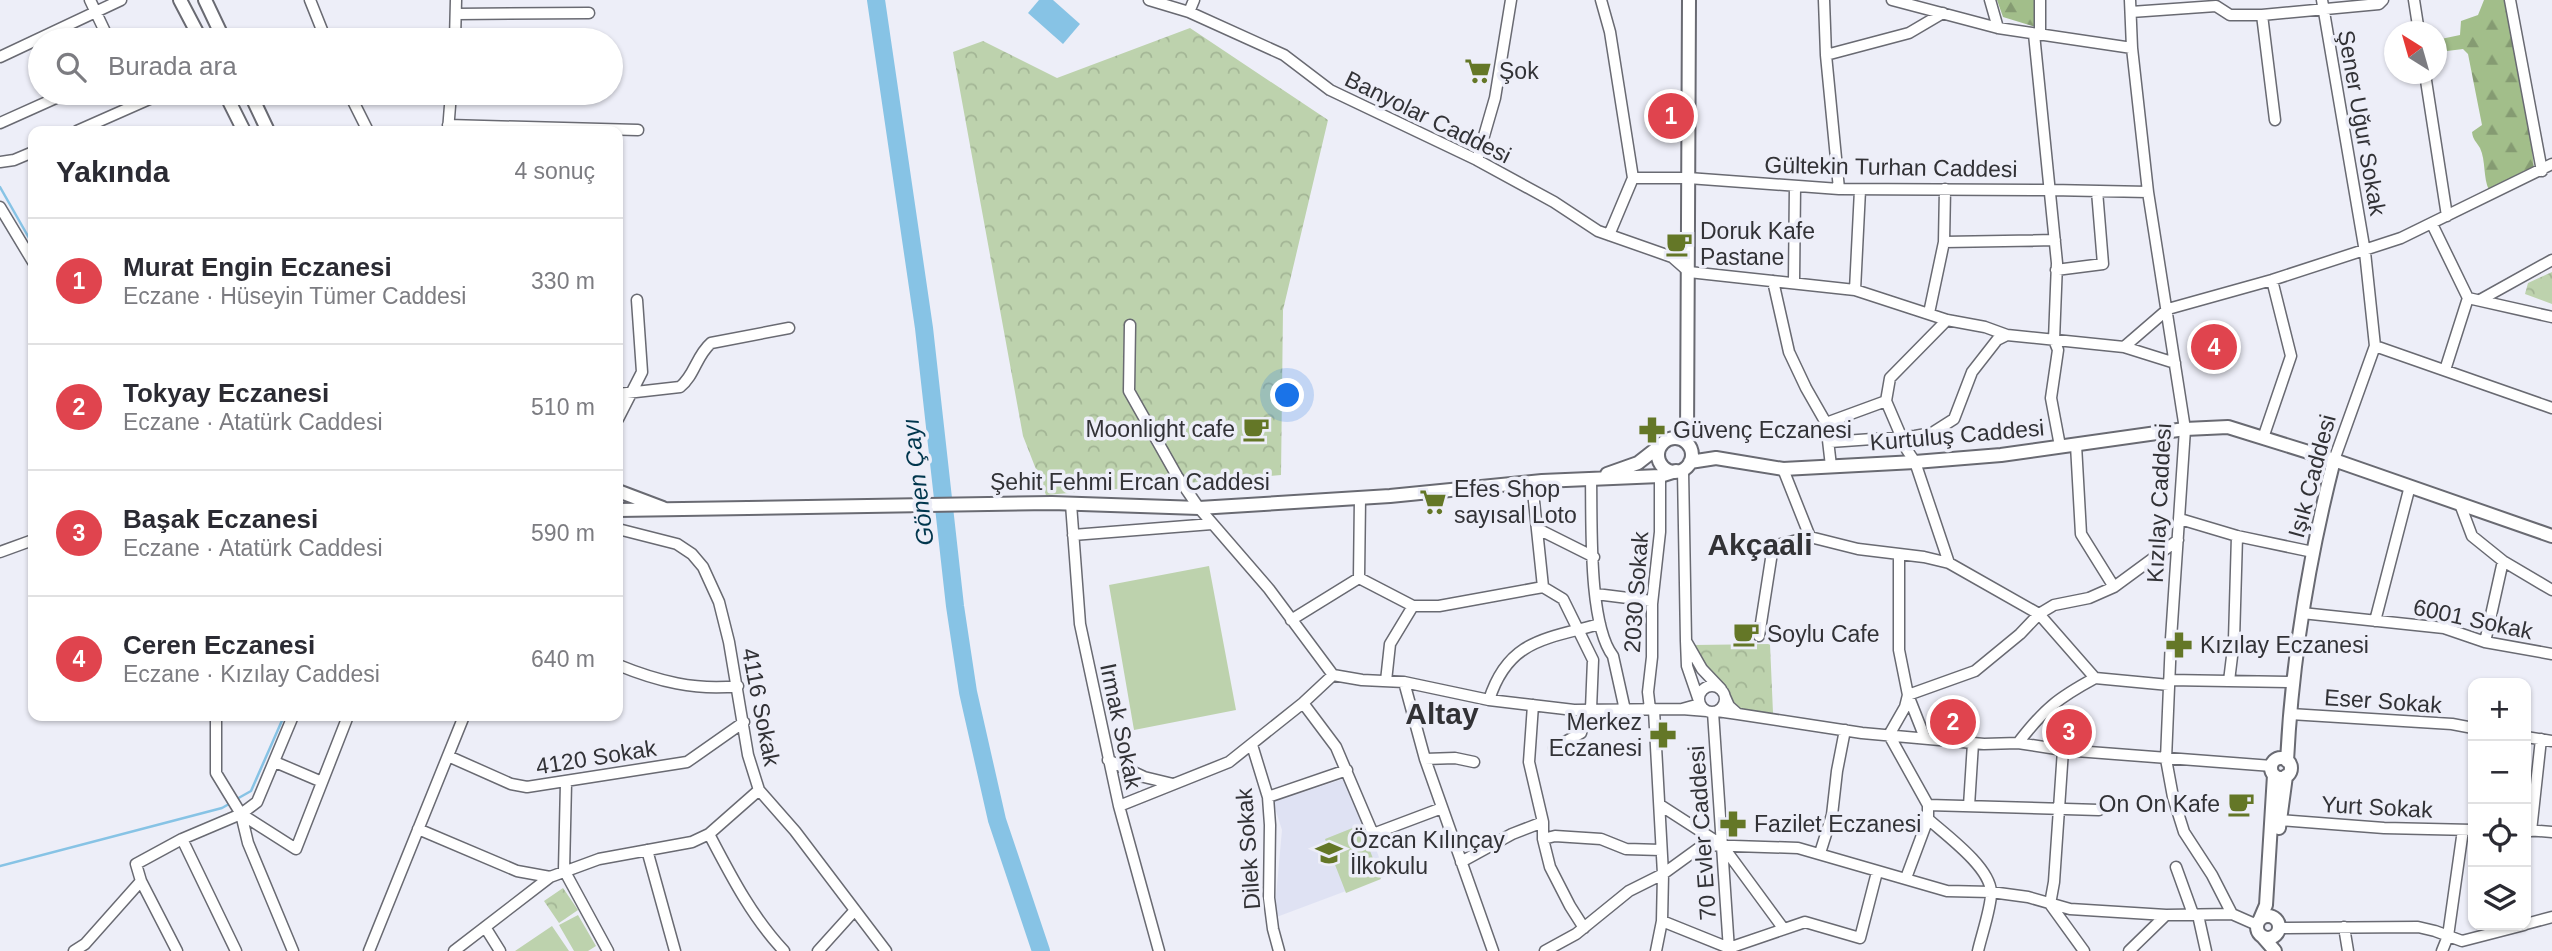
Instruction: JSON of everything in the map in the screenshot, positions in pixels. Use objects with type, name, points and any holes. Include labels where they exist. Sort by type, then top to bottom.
[{"type":"main road","points":[[180,0],[194,28]]},
{"type":"main road","points":[[205,0],[218,28]]},
{"type":"main road","points":[[1687,442],[1682,439],[1666,442],[1658,456],[1667,470],[1683,468],[1692,452],[1687,442],[1689,0]]},
{"type":"main road","points":[[231,105],[242,126]]},
{"type":"main road","points":[[256,105],[266,126]]},
{"type":"main road","name":"Şehit Fehmi Ercan Caddesi","points":[[1591,479],[1638,463],[1666,442],[1688,403]]},
{"type":"main road","name":"Kurtuluş Caddesi","points":[[1683,468],[1716,458],[1783,469],[1916,462],[2001,455],[2185,429],[2228,427],[2334,460],[2552,536]]},
{"type":"main road","name":"Işık Caddesi","points":[[2260,927],[2266,905],[2279,768],[2290,714],[2302,612],[2334,460]]},
{"type":"main road","name":"Şehit Fehmi Ercan Caddesi","points":[[623,510],[1052,503],[1199,508],[1360,498],[1532,482],[1660,477],[1683,468]]},
{"type":"main road","name":"Şehit Fehmi Ercan Caddesi","points":[[623,493],[669,510]]},
{"type":"main road","name":"Işık Caddesi","points":[[2279,768],[2279,820],[2272,905],[2281,951]]},
{"type":"main road","points":[[2269,916],[2277,927],[2268,938],[2260,927],[2269,916]]},
{"type":"main road","points":[[2260,927],[2275,951]]},
{"type":"street","points":[[90,0],[103,28]]},
{"type":"street","points":[[60,28],[121,0]]},
{"type":"street","points":[[310,0],[321,28]]},
{"type":"street","points":[[455,28],[456,0]]},
{"type":"street","name":"Banyolar Caddesi","points":[[1149,0],[1189,12],[1284,55],[1330,90],[1477,160],[1609,235],[1672,257],[1689,272]]},
{"type":"street","points":[[1189,12],[1194,0]]},
{"type":"street","points":[[1477,160],[1497,87],[1511,0]]},
{"type":"street","points":[[1601,0],[1610,32],[1633,178],[1609,235]]},
{"type":"street","points":[[1824,0],[1826,55],[1839,189]]},
{"type":"street","points":[[1892,0],[1907,1],[1998,28],[2132,48]]},
{"type":"street","points":[[1990,0],[1998,28]]},
{"type":"street","points":[[2040,0],[2037,35],[2056,270],[2054,340],[2058,350],[2051,398],[2060,446]]},
{"type":"street","name":"Kızılay Caddesi","points":[[2130,0],[2132,48],[2148,192],[2185,429],[2166,759],[2173,797],[2184,832],[2212,875],[2232,914]]},
{"type":"street","points":[[2131,12],[2216,3],[2230,15],[2262,15],[2322,5],[2379,4],[2383,0]]},
{"type":"street","points":[[2414,0],[2417,21]]},
{"type":"street","points":[[2510,0],[2542,171]]},
{"type":"street","name":"Şener Uğur Sokak","points":[[2322,5],[2365,251]]},
{"type":"street","points":[[456,14],[589,13]]},
{"type":"street","points":[[1826,55],[1909,33],[1943,13]]},
{"type":"street","points":[[2262,15],[2275,120]]},
{"type":"street","points":[[0,57],[28,43]]},
{"type":"street","points":[[2427,84],[2447,216]]},
{"type":"street","points":[[0,123],[40,105]]},
{"type":"street","points":[[88,126],[136,105]]},
{"type":"street","points":[[355,105],[366,126]]},
{"type":"street","points":[[448,126],[450,105]]},
{"type":"street","points":[[623,130],[638,130]]},
{"type":"street","points":[[0,162],[28,154]]},
{"type":"street","points":[[2124,347],[2168,309],[2365,251],[2432,224],[2552,164]]},
{"type":"street","name":"Gültekin Turhan Caddesi","points":[[1633,178],[1688,178],[1860,190],[2148,192]]},
{"type":"street","points":[[1794,282],[1795,186]]},
{"type":"street","points":[[1929,313],[1944,242],[1945,189]]},
{"type":"street","points":[[1855,290],[1860,190]]},
{"type":"street","points":[[2056,270],[2103,264],[2097,191]]},
{"type":"street","points":[[0,207],[28,254]]},
{"type":"street","points":[[2432,224],[2468,298],[2445,370]]},
{"type":"street","points":[[1944,242],[2055,240]]},
{"type":"street","name":"Işık Caddesi","points":[[2334,460],[2375,346],[2365,251]]},
{"type":"street","points":[[2480,300],[2552,260]]},
{"type":"street","points":[[1689,272],[1855,290],[1947,320],[1985,327],[2007,335],[2124,347],[2175,363]]},
{"type":"street","points":[[2263,438],[2291,356],[2272,280]]},
{"type":"street","points":[[1773,281],[1789,352],[1826,424],[1831,466]]},
{"type":"street","points":[[2468,298],[2552,317]]},
{"type":"street","points":[[623,409],[642,372],[637,300]]},
{"type":"street","points":[[1947,320],[1890,378],[1886,401],[1900,437],[1916,462],[1949,563]]},
{"type":"street","points":[[1130,325],[1129,391],[1177,477],[1212,524],[1269,589],[1333,675],[1362,680],[1404,682],[1489,700],[1589,710],[1708,708],[1724,705],[1723,693]]},
{"type":"street","points":[[623,393],[680,387],[691,375],[703,350],[711,343],[789,328]]},
{"type":"street","points":[[1830,442],[1932,433],[1954,419],[1972,372],[1997,340],[2007,335]]},
{"type":"street","points":[[2375,346],[2552,408]]},
{"type":"street","points":[[1826,424],[1886,401]]},
{"type":"street","points":[[2076,445],[2081,534],[2114,587]]},
{"type":"street","name":"70 Evler Caddesi","points":[[1683,468],[1687,666],[1708,708],[1729,949]]},
{"type":"street","points":[[1783,469],[1810,537]]},
{"type":"street","name":"2030 Sokak","points":[[1656,951],[1662,921],[1663,874],[1660,805],[1648,692],[1660,532],[1660,477]]},
{"type":"street","points":[[1591,479],[1596,594],[1600,624],[1613,656],[1625,710]]},
{"type":"street","points":[[1532,482],[1543,587]]},
{"type":"street","points":[[2375,621],[2410,486]]},
{"type":"street","points":[[1359,578],[1360,498]]},
{"type":"street","name":"Irmak Sokak","points":[[1071,504],[1080,625],[1119,806],[1159,951]]},
{"type":"street","points":[[2460,504],[2472,536],[2503,561],[2552,590]]},
{"type":"street","points":[[2180,519],[2236,536],[2313,552]]},
{"type":"street","points":[[1073,534],[1212,524]]},
{"type":"street","points":[[1538,529],[1594,557]]},
{"type":"street","name":"4116 Sokak","points":[[623,530],[677,544],[692,554],[703,567],[719,602],[738,686],[752,774],[759,790],[795,831],[886,951]]},
{"type":"street","points":[[2229,681],[2234,640],[2236,536]]},
{"type":"street","points":[[1759,636],[1773,546],[1810,537],[1858,549],[1924,557],[1949,563],[2039,614],[2095,678]]},
{"type":"street","points":[[1908,695],[1975,671],[2020,634],[2039,614],[2054,605],[2090,598],[2114,587],[2178,540]]},
{"type":"street","points":[[0,552],[28,542]]},
{"type":"street","points":[[1899,555],[1899,650],[1908,695],[1925,738]]},
{"type":"street","points":[[2485,642],[2503,561]]},
{"type":"street","points":[[1359,578],[1413,606],[1439,606],[1543,587],[1563,599],[1593,660],[1594,684],[1581,733],[1554,748]]},
{"type":"street","points":[[1291,620],[1359,578]]},
{"type":"street","points":[[1596,594],[1653,601]]},
{"type":"street","points":[[1386,681],[1390,644],[1413,606]]},
{"type":"street","name":"6001 Sokak","points":[[2302,612],[2444,628],[2485,642],[2552,654]]},
{"type":"street","points":[[1489,700],[1497,676],[1519,650],[1533,643],[1600,624]]},
{"type":"street","points":[[1686,640],[1702,669],[1738,714]]},
{"type":"street","points":[[623,667],[645,677],[680,685],[714,689],[738,686]]},
{"type":"street","points":[[1119,806],[1229,762],[1303,703],[1333,675]]},
{"type":"street","points":[[2018,743],[2041,713],[2061,697],[2095,678],[2169,683],[2294,682]]},
{"type":"street","points":[[1404,682],[1442,808],[1493,951]]},
{"type":"street","points":[[1723,693],[1713,686],[1705,688],[1700,695],[1708,708],[1845,730],[1973,743],[2018,743],[2063,750],[2279,768]]},
{"type":"street","points":[[1889,735],[1905,707],[1908,695]]},
{"type":"street","points":[[1303,703],[1336,747],[1373,834],[1442,808]]},
{"type":"street","points":[[1533,705],[1529,762],[1550,867],[1584,928]]},
{"type":"street","name":"Eser Sokak","points":[[2290,714],[2468,727]]},
{"type":"street","points":[[216,721],[216,773],[236,806],[248,843],[293,951]]},
{"type":"street","points":[[177,951],[141,881],[136,864],[236,806],[257,802],[291,721]]},
{"type":"street","points":[[236,806],[296,849],[346,721]]},
{"type":"street","points":[[369,951],[462,721]]},
{"type":"street","name":"4120 Sokak","points":[[448,756],[511,785],[527,788],[687,762],[744,723]]},
{"type":"street","points":[[1820,853],[1832,815],[1836,771],[1845,730]]},
{"type":"street","points":[[1889,735],[1928,805],[1928,819],[1906,878]]},
{"type":"street","points":[[2531,817],[2547,740]]},
{"type":"street","points":[[1969,806],[1973,743]]},
{"type":"street","name":"Dilek Sokak","points":[[1252,745],[1268,797],[1269,898],[1279,951]]},
{"type":"street","points":[[2063,750],[2054,882],[2050,904],[2084,951]]},
{"type":"street","points":[[1426,759],[1455,758],[1474,762]]},
{"type":"street","points":[[1108,760],[1144,776],[1174,785]]},
{"type":"street","points":[[275,762],[322,782]]},
{"type":"street","points":[[1268,797],[1347,770]]},
{"type":"street","points":[[566,783],[564,870],[605,949]]},
{"type":"street","points":[[454,951],[550,877],[599,859],[692,842],[709,834],[759,790]]},
{"type":"street","points":[[1660,805],[1722,845],[1783,928]]},
{"type":"street","points":[[1928,805],[2099,810]]},
{"type":"street","points":[[1928,819],[1955,841],[1984,873],[1991,892],[1978,951]]},
{"type":"street","name":"Yurt Sokak","points":[[2279,820],[2384,828],[2468,830]]},
{"type":"street","points":[[1461,862],[1512,834],[1543,822]]},
{"type":"street","points":[[418,829],[517,871],[550,877]]},
{"type":"street","points":[[2442,951],[2448,936],[2468,830]]},
{"type":"street","points":[[2531,831],[2552,832]]},
{"type":"street","points":[[709,834],[750,907],[767,933],[784,951]]},
{"type":"street","points":[[1544,839],[1555,836],[1601,839],[1626,849],[1661,850]]},
{"type":"street","points":[[182,839],[236,951]]},
{"type":"street","points":[[1545,951],[1576,934],[1629,891],[1663,874],[1703,845],[1798,848],[1947,891],[1991,892],[2028,897],[2070,909],[2166,915],[2232,914],[2260,927]]},
{"type":"street","points":[[647,850],[675,951]]},
{"type":"street","points":[[2176,867],[2206,951]]},
{"type":"street","points":[[1662,921],[1729,949],[1805,922],[1860,938],[1877,872]]},
{"type":"street","points":[[74,951],[87,948],[141,881]]},
{"type":"street","points":[[818,951],[855,910]]},
{"type":"street","points":[[2129,951],[2166,915]]},
{"type":"street","points":[[2531,923],[2552,917]]},
{"type":"street","points":[[2277,927],[2418,927],[2462,941],[2472,951]]},
{"type":"street","points":[[2344,927],[2348,951]]},
{"type":"street","points":[[485,928],[500,951]]},
{"type":"street","points":[[2462,941],[2505,930]]},
{"type":"shaded area","name":"Özcan Kılınçay İlkokulu","points":[[1349,777],[1386,876],[1274,918],[1282,830],[1273,802]]},
{"type":"green space","points":[[1997,0],[2035,0],[2036,27],[2003,17]]},
{"type":"green space","points":[[2484,0],[2507,0],[2530,130],[2534,169],[2489,190],[2482,153],[2472,132],[2482,125],[2468,54],[2463,49],[2447,51],[2447,38],[2460,35],[2461,21],[2478,15]]},
{"type":"green space","points":[[1190,28],[1328,120],[1283,310],[1281,475],[1046,495],[1023,436],[953,52],[983,41],[1057,78]]},
{"type":"green space","points":[[2552,272],[2552,304],[2525,294],[2528,283]]},
{"type":"green space","points":[[1209,566],[1236,710],[1134,730],[1109,585]]},
{"type":"green space","points":[[1770,644],[1773,713],[1740,710],[1703,664],[1693,645]]},
{"type":"green space","points":[[1360,825],[1381,879],[1346,893],[1325,839]]},
{"type":"green space","points":[[563,888],[578,910],[559,923],[544,901]]},
{"type":"green space","points":[[578,915],[596,946],[588,951],[574,951],[559,925]]},
{"type":"green space","points":[[552,926],[569,951],[515,951]]},
{"type":"water","points":[[1039,0],[1053,0],[1080,24],[1063,44],[1028,13]]},
{"type":"waterway","name":"Gönen Çayı","points":[[876,0],[924,328],[955,606],[968,692],[997,820],[1041,951]]},
{"type":"waterway","points":[[0,187],[28,236]]},
{"type":"waterway","points":[[235,800],[251,791],[282,721]]},
{"type":"waterway","points":[[0,866],[229,804]]},
{"type":"place","name":"Şok","points":[[1478,71]]},
{"type":"place","name":"Murat Engin Eczanesi","points":[[1671,116]]},
{"type":"place","name":"Doruk Kafe Pastane","points":[[1679,244]]},
{"type":"place","name":"Ceren Eczanesi","points":[[2214,347]]},
{"type":"place","name":"Moonlight cafe","points":[[1256,429]]},
{"type":"place","name":"Güvenç Eczanesi","points":[[1652,430]]},
{"type":"place","name":"Efes Shop sayısal Loto","points":[[1433,502]]},
{"type":"place","name":"Soylu Cafe","points":[[1746,634]]},
{"type":"place","name":"Kızılay Eczanesi","points":[[2179,645]]},
{"type":"place","name":"Tokyay Eczanesi","points":[[1953,722]]},
{"type":"place","name":"Başak Eczanesi","points":[[2069,732]]},
{"type":"place","name":"Merkez Eczanesi","points":[[1663,735]]},
{"type":"place","name":"On On Kafe","points":[[2241,804]]},
{"type":"place","name":"Fazilet Eczanesi","points":[[1733,824]]},
{"type":"place","name":"Özcan Kılınçay İlkokulu","points":[[1329,853]]},
{"type":"district","name":"Akçaali","points":[[1760,545]]},
{"type":"district","name":"Altay","points":[[1442,714]]}]
